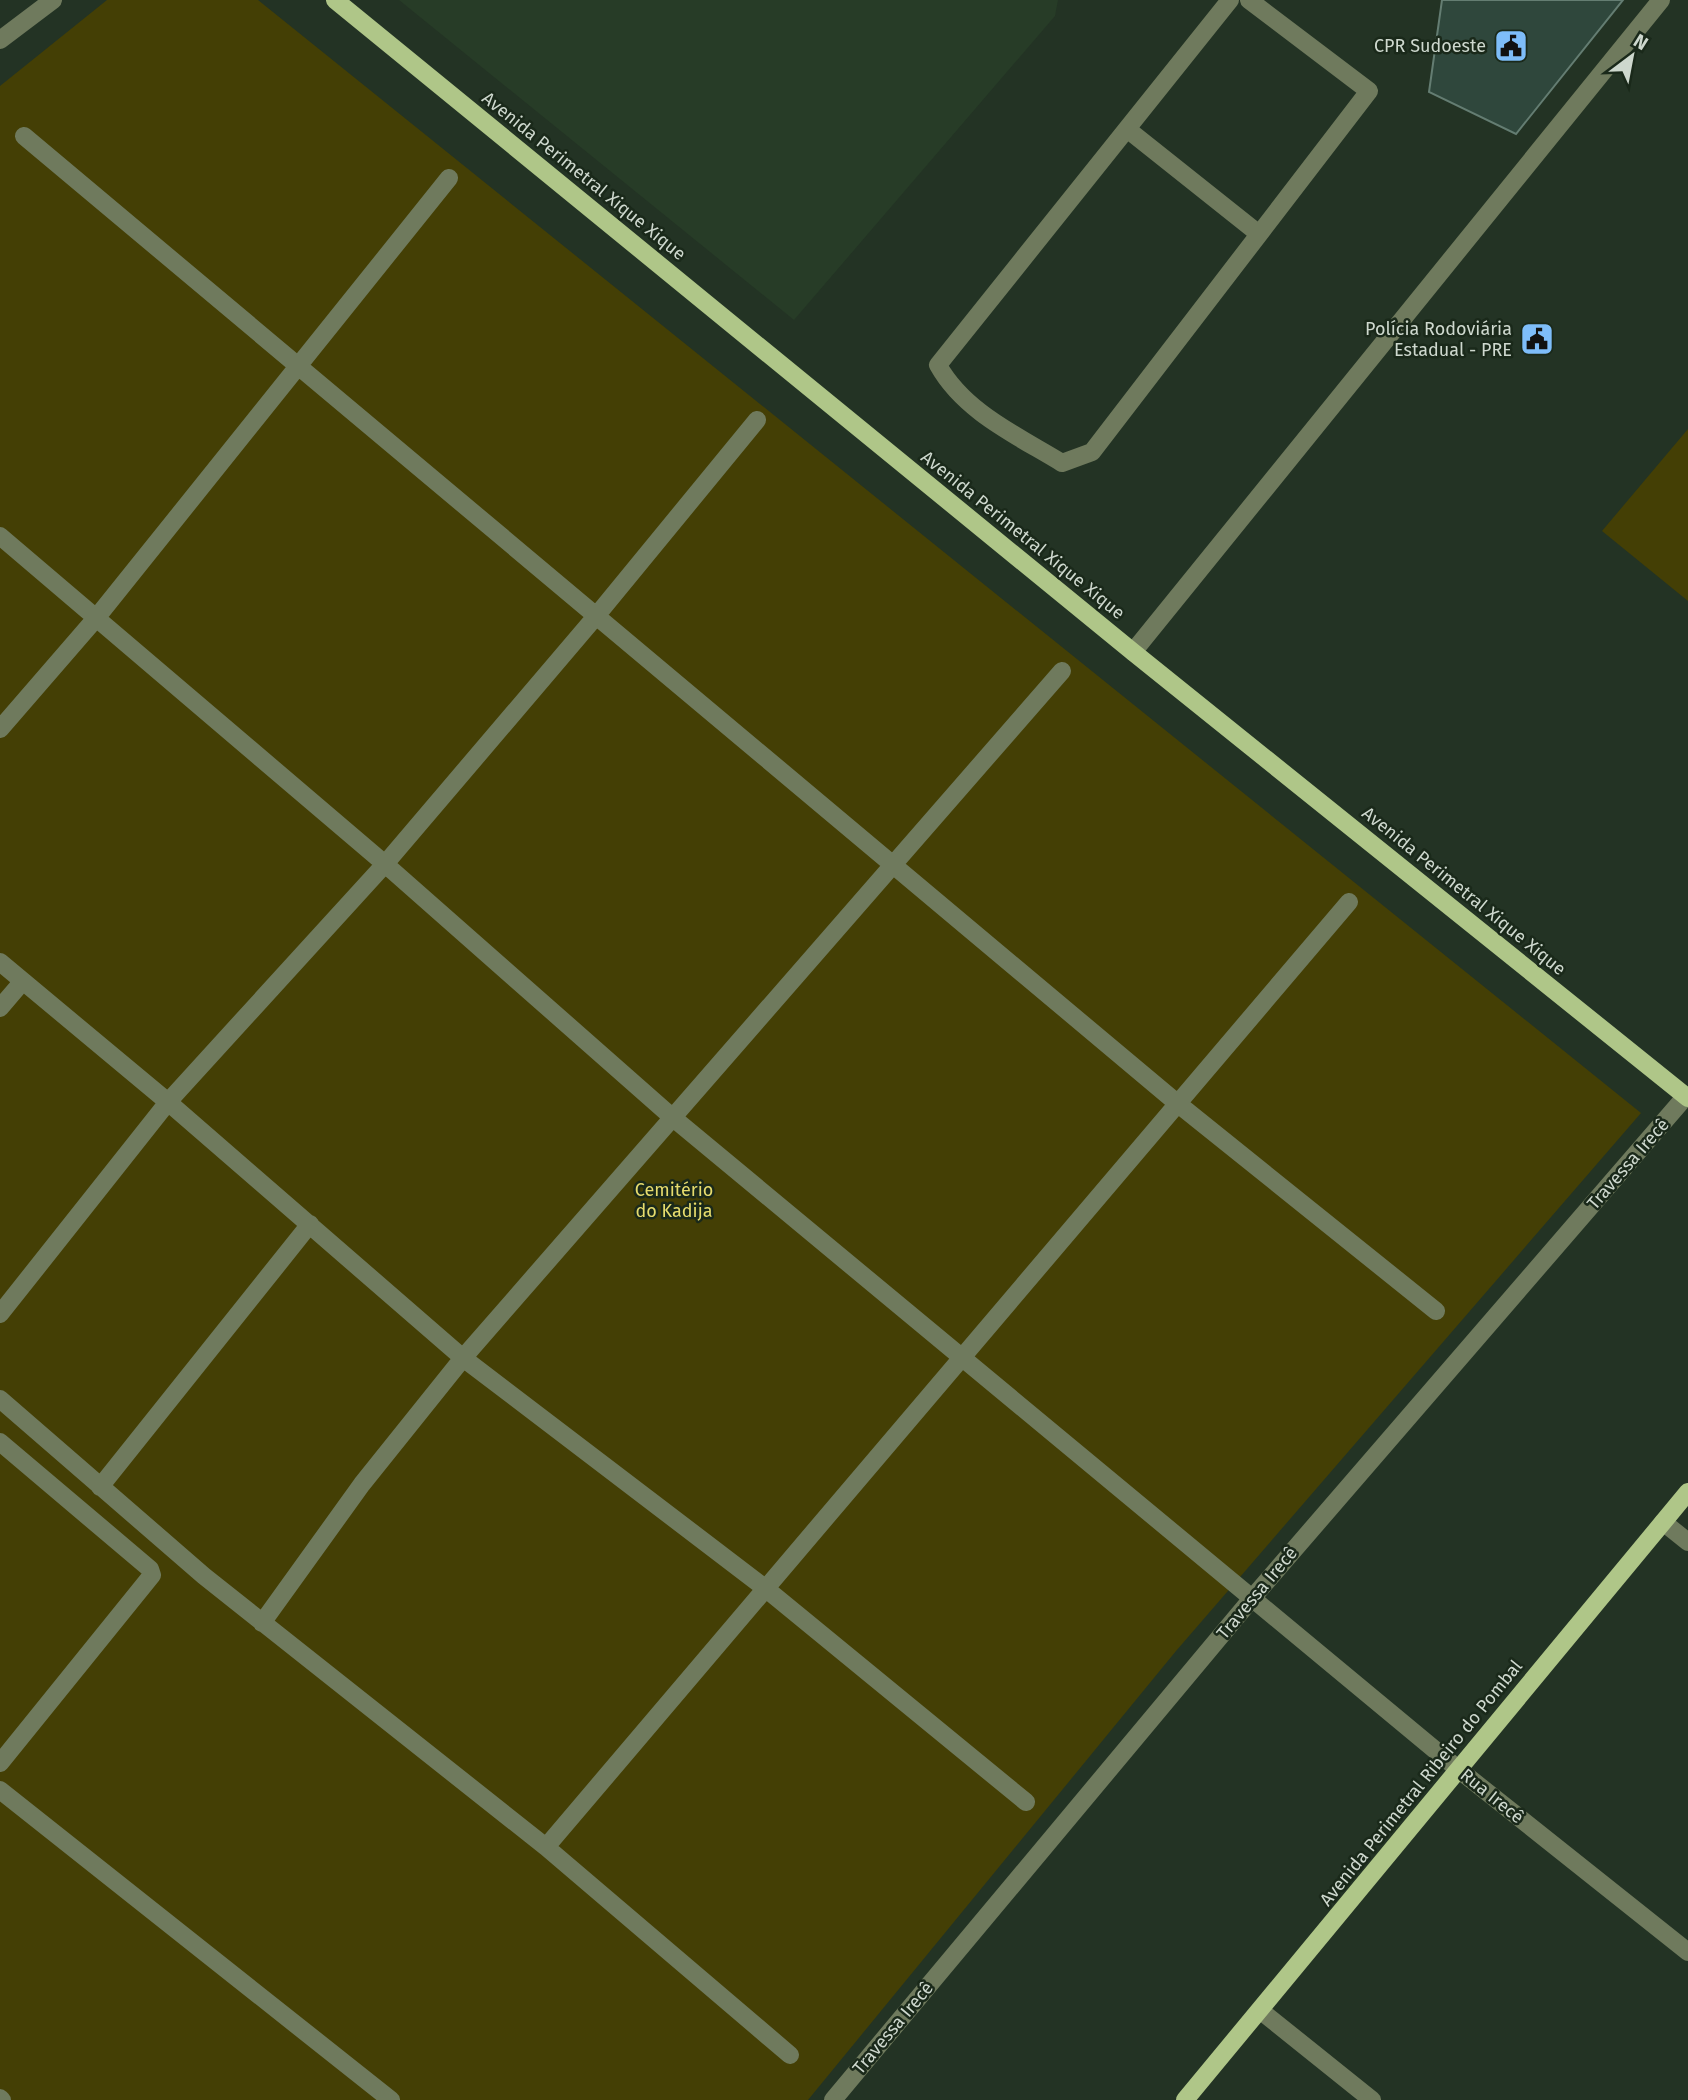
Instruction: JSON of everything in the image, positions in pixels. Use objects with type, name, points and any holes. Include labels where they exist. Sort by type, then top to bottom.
[{"type":"main road","name":"Avenida Perimetral Xique Xique","points":[[335,0],[1133,652],[1687,1097]]},
{"type":"main road","name":"Avenida Perimetral Ribeiro do Pombal","points":[[1185,2100],[1688,1492]]},
{"type":"street","points":[[0,40],[53,0]]},
{"type":"street","points":[[1230,0],[938,365],[949,384],[989,419],[1062,463],[1092,452],[1369,91],[1249,0]]},
{"type":"street","points":[[1133,652],[1661,0]]},
{"type":"street","points":[[1127,129],[1259,234]]},
{"type":"street","points":[[24,136],[1177,1102],[1436,1311]]},
{"type":"street","points":[[0,729],[97,617],[449,178]]},
{"type":"street","points":[[0,1314],[168,1102],[385,864],[597,615],[757,420]]},
{"type":"street","name":"Rua Irecê","points":[[0,536],[385,864],[672,1117],[962,1359],[1236,1581],[1458,1769],[1688,1952]]},
{"type":"street","points":[[262,1623],[362,1483],[463,1358],[1062,671]]},
{"type":"street","points":[[546,1847],[1349,902]]},
{"type":"street","points":[[0,962],[168,1102],[463,1358],[765,1588],[1026,1802]]},
{"type":"street","points":[[0,1008],[23,981]]},
{"type":"street","name":"Travessa Irecê","points":[[836,2099],[1254,1596],[1687,1097]]},
{"type":"street","points":[[100,1487],[310,1224]]},
{"type":"street","points":[[0,1399],[262,1623],[546,1847],[790,2055]]},
{"type":"street","points":[[0,1442],[150,1569],[152,1575],[0,1763]]},
{"type":"street","points":[[1663,1522],[1688,1542]]},
{"type":"street","points":[[0,1790],[391,2100]]},
{"type":"street","points":[[1261,2011],[1372,2100]]},
{"type":"shaded area","points":[[399,0],[1058,0],[1055,16],[794,320]]},
{"type":"green space","name":"Cemitério do Kadija","points":[[107,0],[258,0],[1641,1113],[1176,1651],[808,2100],[0,2100],[0,86]]},
{"type":"green space","points":[[1688,429],[1688,601],[1602,531]]},
{"type":"building","name":"CPR Sudoeste","points":[[1442,0],[1623,0],[1516,134],[1429,92]]},
{"type":"place","name":"CPR Sudoeste","points":[[1511,46]]},
{"type":"place","name":"Polícia Rodoviária Estadual - PRE","points":[[1537,339]]}]
